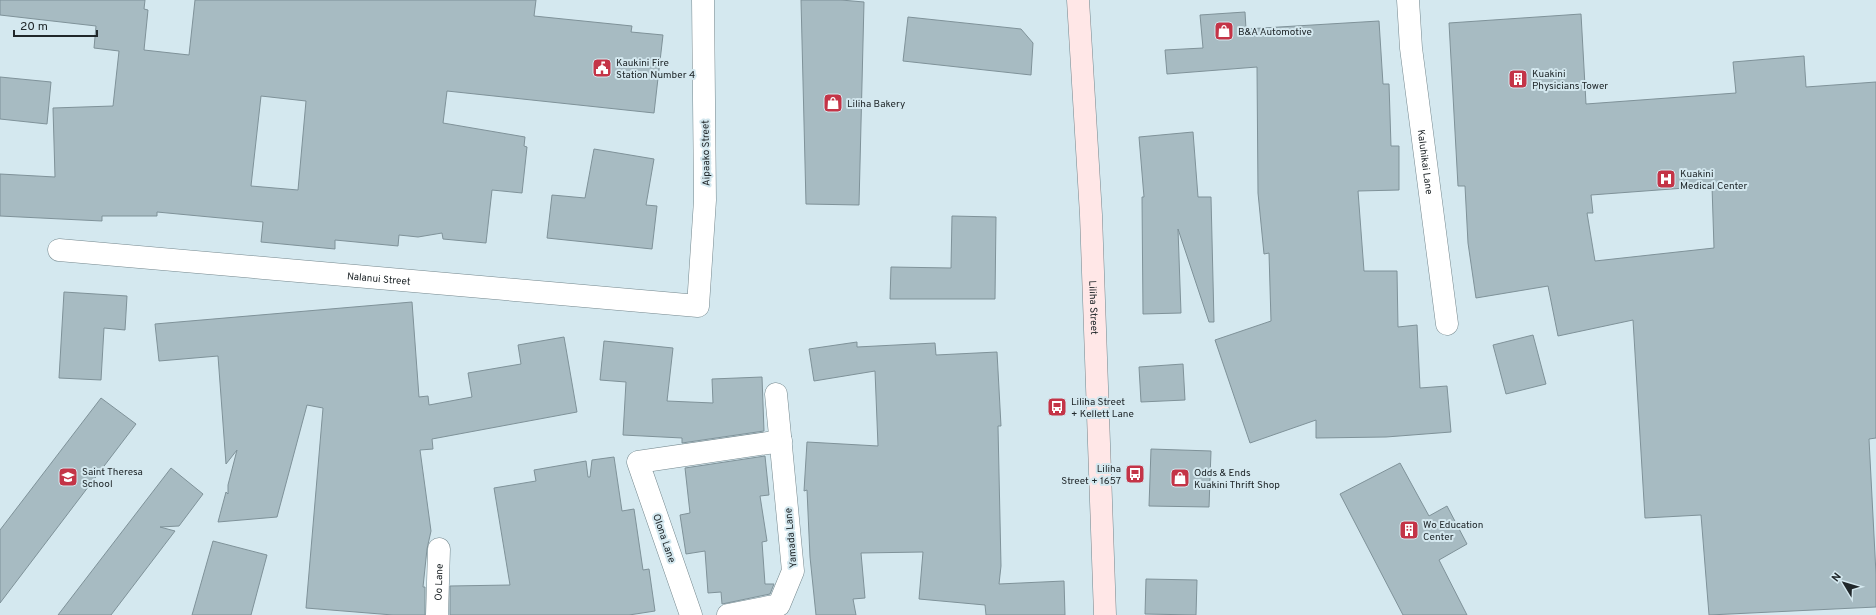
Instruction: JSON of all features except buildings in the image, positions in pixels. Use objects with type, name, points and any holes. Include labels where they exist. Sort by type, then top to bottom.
[{"type":"street","name":"Aipaako Street","points":[[698,306],[706,200],[703,0]]},
{"type":"street","name":"Liliha Street","points":[[1078,0],[1091,215],[1105,615]]},
{"type":"street","name":"Kaluhikai Lane","points":[[1408,0],[1411,48],[1447,324]]},
{"type":"street","name":"Nalanui Street","points":[[59,250],[698,306]]},
{"type":"street","name":"Yamada Lane","points":[[728,615],[779,605],[793,571],[776,394]]},
{"type":"street","name":"Olona Lane","points":[[691,615],[638,462],[781,440]]},
{"type":"street","name":"Oo Lane","points":[[437,615],[439,549]]},
{"type":"place","name":"B&A Automotive","points":[[1224,31]]},
{"type":"place","name":"Kaukini Fire Station Number 4","points":[[602,68]]},
{"type":"place","name":"Kuakini Physicians Tower","points":[[1518,79]]},
{"type":"place","name":"Liliha Bakery","points":[[833,103]]},
{"type":"place","name":"Kuakini Medical Center","points":[[1666,179]]},
{"type":"place","name":"Liliha Street + Kellett Lane","points":[[1057,407]]},
{"type":"place","name":"Liliha Street + 1657","points":[[1135,474]]},
{"type":"place","name":"Saint Theresa School","points":[[68,477]]},
{"type":"place","name":"Odds & Ends Kuakini Thrift Shop","points":[[1180,478]]},
{"type":"place","name":"Wo Education Center","points":[[1409,530]]}]
